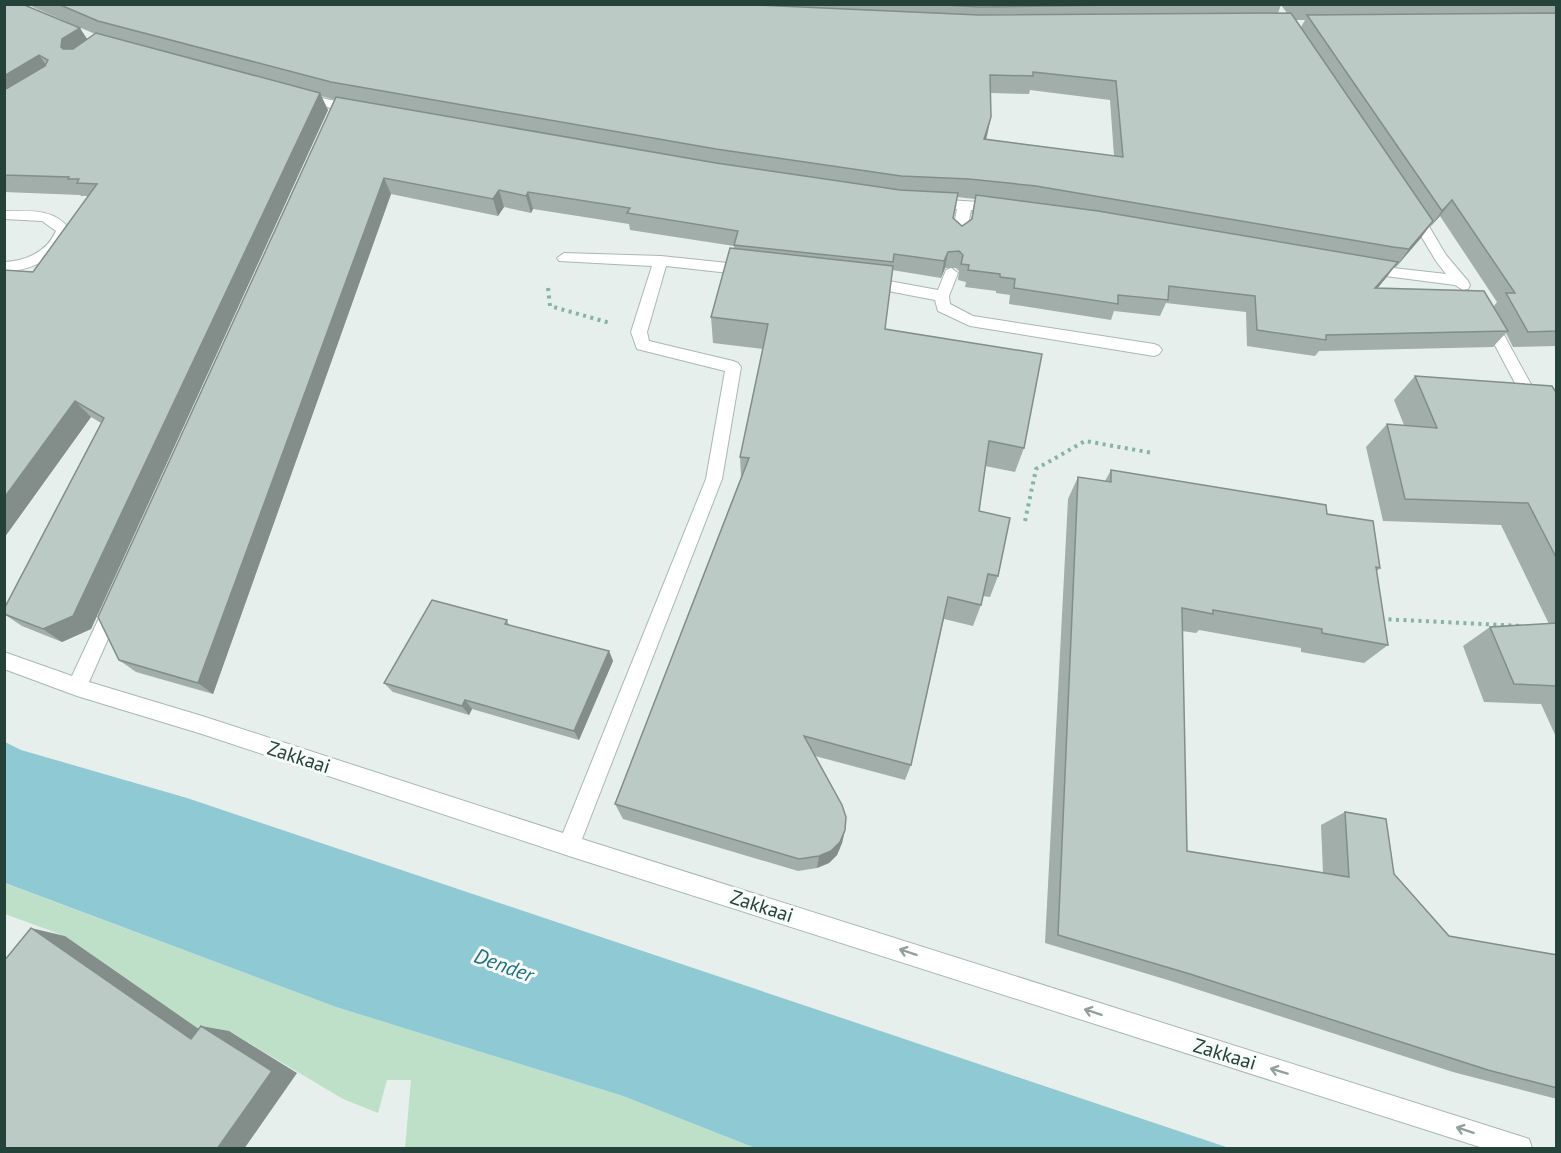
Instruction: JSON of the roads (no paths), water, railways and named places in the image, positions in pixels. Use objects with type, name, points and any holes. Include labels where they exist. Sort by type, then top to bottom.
[{"type":"street","points":[[293,95],[336,112],[372,112]]},
{"type":"street","points":[[920,202],[1010,209]]},
{"type":"street","points":[[959,235],[965,204]]},
{"type":"street","points":[[1408,205],[1441,258],[1475,299],[1557,444]]},
{"type":"street","points":[[4,215],[45,217],[54,220],[63,230],[57,244],[40,258],[21,265],[4,267]]},
{"type":"street","points":[[564,258],[661,261],[756,271]]},
{"type":"street","points":[[569,844],[714,479],[733,367],[642,345],[639,332],[661,261]]},
{"type":"street","points":[[1357,268],[1460,281]]},
{"type":"street","points":[[951,273],[942,296],[943,307],[970,321],[1154,350]]},
{"type":"street","points":[[851,281],[887,285],[942,296]]},
{"type":"street","points":[[77,687],[121,590]]},
{"type":"street","name":"Zakkaai","points":[[4,660],[77,687],[202,724],[1520,1149]]},
{"type":"water","name":"Dender","points":[[5,742],[21,750],[187,798],[1229,1148],[755,1148],[623,1096],[336,1007],[5,883]]}]
